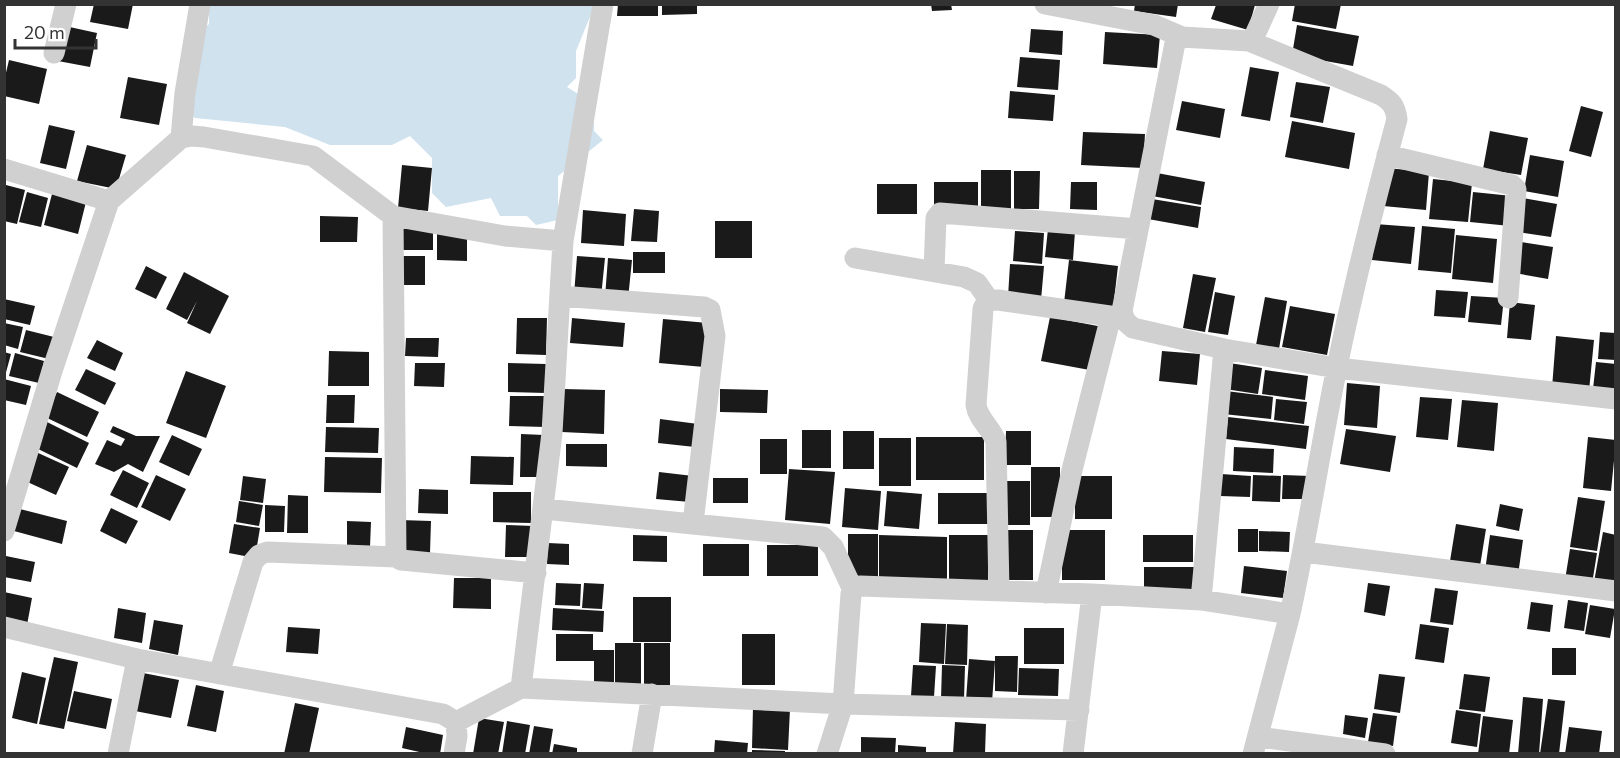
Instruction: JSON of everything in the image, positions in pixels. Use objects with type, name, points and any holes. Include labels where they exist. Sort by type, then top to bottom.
[{"type":"street","points":[[54,53],[66,4]]},
{"type":"street","points":[[182,138],[185,93],[200,4]]},
{"type":"street","points":[[521,688],[552,433],[563,241],[603,4]]},
{"type":"street","points":[[1046,4],[1154,25],[1182,37],[1249,41],[1381,95],[1395,107],[1397,119],[1337,368],[1304,552],[1256,745],[1385,753]]},
{"type":"street","points":[[1249,41],[1253,39],[1269,4]]},
{"type":"street","points":[[1046,593],[1072,470],[1117,317],[1122,311],[1175,44],[1182,37]]},
{"type":"street","points":[[4,531],[52,371],[109,201],[182,138],[204,137],[313,156],[393,216],[505,236],[563,241]]},
{"type":"street","points":[[1387,155],[1512,185],[1516,189],[1508,298]]},
{"type":"street","points":[[4,169],[109,201]]},
{"type":"street","points":[[934,271],[936,218],[940,213],[1138,229]]},
{"type":"street","points":[[393,216],[396,557]]},
{"type":"street","points":[[855,258],[973,280],[989,300]]},
{"type":"street","points":[[560,296],[704,307],[710,310],[715,336],[693,523]]},
{"type":"street","points":[[989,300],[1117,317],[1133,328],[1224,349],[1337,368],[1616,399]]},
{"type":"street","points":[[989,300],[983,309],[976,405],[979,416],[996,442],[999,591]]},
{"type":"street","points":[[1201,600],[1224,349]]},
{"type":"street","points":[[544,509],[823,537],[830,542],[853,590],[843,704],[826,753]]},
{"type":"street","points":[[219,674],[253,562],[259,555],[267,552],[396,557],[401,560],[536,573]]},
{"type":"street","points":[[1304,552],[1616,591]]},
{"type":"street","points":[[853,590],[860,586],[1092,594],[1201,600],[1290,614]]},
{"type":"street","points":[[1073,753],[1092,594]]},
{"type":"street","points":[[4,627],[137,659],[443,714],[456,722]]},
{"type":"street","points":[[118,753],[137,659]]},
{"type":"street","points":[[456,722],[521,688],[843,704],[1079,710]]},
{"type":"street","points":[[642,753],[652,694]]},
{"type":"street","points":[[454,753],[457,736],[456,722]]},
{"type":"water","points":[[593,4],[594,7],[576,51],[576,78],[567,87],[594,104],[594,131],[603,140],[558,176],[558,220],[536,225],[527,216],[500,216],[491,198],[446,207],[432,193],[432,158],[410,136],[392,145],[330,145],[285,127],[195,118],[181,104],[199,33],[209,24],[209,5]]},
{"type":"building","points":[[94,4],[133,4],[128,29],[90,22]]},
{"type":"building","points":[[618,4],[658,4],[658,16],[617,16]]},
{"type":"building","points":[[662,4],[697,4],[697,14],[662,15]]},
{"type":"building","points":[[931,4],[951,4],[952,10],[932,11]]},
{"type":"building","points":[[1135,4],[1178,4],[1176,17],[1134,11]]},
{"type":"building","points":[[1295,4],[1341,4],[1336,29],[1292,21]]},
{"type":"building","points":[[1216,5],[1255,5],[1248,30],[1211,19]]},
{"type":"building","points":[[1297,25],[1359,36],[1353,66],[1292,55]]},
{"type":"building","points":[[65,26],[97,33],[90,67],[58,61]]},
{"type":"building","points":[[1031,29],[1063,31],[1062,55],[1029,52]]},
{"type":"building","points":[[1105,32],[1160,35],[1157,68],[1103,64]]},
{"type":"building","points":[[1020,57],[1060,60],[1058,90],[1017,87]]},
{"type":"building","points":[[9,60],[47,69],[39,104],[4,96],[4,81]]},
{"type":"building","points":[[1250,67],[1279,72],[1270,121],[1241,116]]},
{"type":"building","points":[[128,77],[167,84],[159,125],[120,118]]},
{"type":"building","points":[[1296,82],[1330,87],[1323,123],[1290,117]]},
{"type":"building","points":[[1010,91],[1055,95],[1053,121],[1008,118]]},
{"type":"building","points":[[1182,101],[1225,109],[1220,138],[1176,130]]},
{"type":"building","points":[[1581,106],[1603,112],[1591,157],[1569,151]]},
{"type":"building","points":[[1292,121],[1355,133],[1349,169],[1285,157]]},
{"type":"building","points":[[49,125],[75,131],[66,169],[40,163]]},
{"type":"building","points":[[1490,131],[1528,138],[1521,175],[1483,169]]},
{"type":"building","points":[[1083,132],[1145,134],[1143,168],[1081,165]]},
{"type":"building","points":[[87,145],[126,155],[116,189],[77,181]]},
{"type":"building","points":[[1530,155],[1564,161],[1558,197],[1524,191]]},
{"type":"building","points":[[402,165],[432,168],[428,211],[398,208]]},
{"type":"building","points":[[1387,168],[1429,172],[1426,210],[1383,206]]},
{"type":"building","points":[[981,170],[1011,170],[1011,213],[981,213]]},
{"type":"building","points":[[1014,171],[1040,171],[1039,209],[1014,209]]},
{"type":"building","points":[[1157,173],[1205,182],[1201,205],[1152,196]]},
{"type":"building","points":[[1433,179],[1472,183],[1468,222],[1429,219]]},
{"type":"building","points":[[934,182],[978,182],[978,208],[934,208]]},
{"type":"building","points":[[1071,182],[1097,182],[1097,210],[1070,209]]},
{"type":"building","points":[[877,184],[917,184],[917,214],[877,214]]},
{"type":"building","points":[[6,185],[25,190],[17,224],[4,221]]},
{"type":"building","points":[[27,192],[48,198],[41,227],[19,222]]},
{"type":"building","points":[[1473,192],[1512,196],[1510,226],[1470,222]]},
{"type":"building","points":[[52,194],[86,202],[78,234],[44,225]]},
{"type":"building","points":[[1523,198],[1557,204],[1551,237],[1517,232]]},
{"type":"building","points":[[1152,199],[1201,207],[1198,228],[1148,219]]},
{"type":"building","points":[[634,209],[659,211],[657,242],[631,241]]},
{"type":"building","points":[[583,210],[626,214],[624,246],[581,243]]},
{"type":"building","points":[[320,216],[358,217],[357,242],[320,242]]},
{"type":"building","points":[[715,221],[752,221],[752,258],[715,258]]},
{"type":"building","points":[[403,224],[433,225],[433,250],[403,250]]},
{"type":"building","points":[[1375,224],[1415,227],[1411,264],[1372,260]]},
{"type":"building","points":[[1422,226],[1455,229],[1451,273],[1418,270]]},
{"type":"building","points":[[1048,229],[1075,231],[1073,260],[1045,257]]},
{"type":"building","points":[[437,231],[467,232],[467,261],[437,260]]},
{"type":"building","points":[[1015,231],[1044,233],[1042,264],[1013,261]]},
{"type":"building","points":[[1456,235],[1497,239],[1493,283],[1452,279]]},
{"type":"building","points":[[1521,242],[1553,247],[1548,279],[1515,273]]},
{"type":"building","points":[[633,252],[665,252],[665,273],[633,273]]},
{"type":"building","points":[[396,256],[425,256],[425,285],[395,285]]},
{"type":"building","points":[[577,256],[605,258],[601,297],[574,295]]},
{"type":"building","points":[[608,258],[632,260],[628,299],[605,297]]},
{"type":"building","points":[[1069,260],[1118,266],[1113,309],[1064,303]]},
{"type":"building","points":[[1010,264],[1044,266],[1041,300],[1008,297]]},
{"type":"building","points":[[146,266],[167,277],[156,299],[135,289]]},
{"type":"building","points":[[184,272],[229,296],[210,334],[187,323],[197,301],[187,320],[166,309]]},
{"type":"building","points":[[1193,274],[1216,278],[1205,332],[1183,328]]},
{"type":"building","points":[[1436,290],[1468,292],[1465,318],[1434,316]]},
{"type":"building","points":[[1215,292],[1235,296],[1228,335],[1208,332]]},
{"type":"building","points":[[1471,296],[1504,298],[1501,325],[1468,322]]},
{"type":"building","points":[[1265,297],[1287,301],[1279,349],[1256,345]]},
{"type":"building","points":[[4,299],[35,306],[30,325],[4,319]]},
{"type":"building","points":[[1510,302],[1535,305],[1531,340],[1507,338]]},
{"type":"building","points":[[1290,306],[1335,314],[1327,355],[1282,347]]},
{"type":"building","points":[[1050,317],[1103,327],[1095,371],[1041,361]]},
{"type":"building","points":[[517,318],[547,318],[546,355],[516,354]]},
{"type":"building","points":[[572,318],[625,323],[623,347],[570,343]]},
{"type":"building","points":[[663,319],[708,323],[704,367],[659,363]]},
{"type":"building","points":[[4,323],[23,327],[18,349],[4,345]]},
{"type":"building","points":[[26,330],[54,337],[49,359],[20,352]]},
{"type":"building","points":[[1600,332],[1616,333],[1616,360],[1598,359]]},
{"type":"building","points":[[1556,336],[1594,340],[1589,391],[1552,388]]},
{"type":"building","points":[[406,338],[439,338],[438,357],[405,356]]},
{"type":"building","points":[[97,340],[123,353],[115,371],[87,358]]},
{"type":"building","points":[[329,351],[369,352],[369,386],[328,386]]},
{"type":"building","points":[[1162,351],[1200,354],[1197,385],[1159,381]]},
{"type":"building","points":[[4,352],[11,354],[5,376],[4,376]]},
{"type":"building","points":[[15,353],[44,361],[39,383],[9,376]]},
{"type":"building","points":[[1596,362],[1616,364],[1616,391],[1593,389]]},
{"type":"building","points":[[415,363],[445,363],[444,387],[414,386]]},
{"type":"building","points":[[508,363],[546,364],[546,393],[508,392]]},
{"type":"building","points":[[1229,363],[1262,368],[1258,394],[1225,389]]},
{"type":"building","points":[[86,369],[116,383],[105,405],[75,390]]},
{"type":"building","points":[[1265,370],[1308,376],[1305,400],[1262,394]]},
{"type":"building","points":[[186,371],[226,386],[206,438],[166,423]]},
{"type":"building","points":[[4,379],[31,386],[26,405],[4,400]]},
{"type":"building","points":[[1347,383],[1380,386],[1377,428],[1344,425]]},
{"type":"building","points":[[563,389],[605,390],[604,434],[562,432]]},
{"type":"building","points":[[720,389],[768,390],[767,413],[720,412]]},
{"type":"building","points":[[1226,391],[1273,397],[1271,419],[1223,414]]},
{"type":"building","points":[[57,392],[99,412],[87,437],[45,417]]},
{"type":"building","points":[[327,395],[355,395],[354,423],[326,423]]},
{"type":"building","points":[[510,396],[546,396],[545,427],[509,426]]},
{"type":"building","points":[[1420,397],[1452,399],[1448,440],[1416,437]]},
{"type":"building","points":[[1276,399],[1307,402],[1304,424],[1274,420]]},
{"type":"building","points":[[1462,400],[1498,403],[1494,451],[1457,447]]},
{"type":"building","points":[[1228,417],[1309,426],[1306,449],[1226,439]]},
{"type":"building","points":[[660,419],[698,424],[695,447],[658,443]]},
{"type":"building","points":[[47,422],[89,443],[77,468],[34,447]]},
{"type":"building","points":[[113,426],[136,436],[160,436],[143,472],[128,464],[114,472],[95,464],[107,440],[121,446],[125,439],[110,432]]},
{"type":"building","points":[[326,427],[379,428],[378,453],[325,452]]},
{"type":"building","points":[[1346,429],[1396,436],[1390,472],[1340,464]]},
{"type":"building","points":[[802,430],[831,430],[831,468],[802,468]]},
{"type":"building","points":[[843,431],[874,431],[874,469],[843,469]]},
{"type":"building","points":[[1006,431],[1031,431],[1031,465],[1005,465]]},
{"type":"building","points":[[521,434],[544,435],[543,477],[520,477]]},
{"type":"building","points":[[172,435],[202,449],[189,476],[159,462]]},
{"type":"building","points":[[916,437],[984,437],[984,480],[916,480]]},
{"type":"building","points":[[1588,437],[1616,440],[1611,491],[1583,488]]},
{"type":"building","points":[[879,438],[911,438],[911,486],[879,486]]},
{"type":"building","points":[[760,439],[787,439],[787,474],[760,474]]},
{"type":"building","points":[[566,444],[607,444],[607,467],[566,466]]},
{"type":"building","points":[[1234,447],[1274,449],[1273,473],[1233,471]]},
{"type":"building","points":[[36,452],[69,467],[56,495],[23,480]]},
{"type":"building","points":[[471,456],[514,457],[513,485],[470,484]]},
{"type":"building","points":[[325,457],[382,458],[381,493],[324,492]]},
{"type":"building","points":[[1031,467],[1060,467],[1060,517],[1031,517]]},
{"type":"building","points":[[789,469],[835,472],[830,524],[785,520]]},
{"type":"building","points":[[123,470],[149,483],[137,508],[110,495]]},
{"type":"building","points":[[659,472],[693,476],[690,502],[656,499]]},
{"type":"building","points":[[1221,474],[1251,476],[1250,497],[1220,496]]},
{"type":"building","points":[[156,475],[186,489],[170,521],[141,507]]},
{"type":"building","points":[[1253,475],[1281,476],[1280,502],[1252,501]]},
{"type":"building","points":[[1283,475],[1310,476],[1309,499],[1282,499]]},
{"type":"building","points":[[243,476],[266,479],[263,503],[240,500]]},
{"type":"building","points":[[1075,476],[1112,476],[1112,519],[1075,519]]},
{"type":"building","points":[[713,478],[748,478],[748,503],[713,503]]},
{"type":"building","points":[[1002,481],[1030,481],[1030,525],[1002,525]]},
{"type":"building","points":[[845,488],[881,491],[878,530],[842,527]]},
{"type":"building","points":[[419,489],[448,490],[448,514],[418,513]]},
{"type":"building","points":[[887,491],[922,494],[919,529],[884,526]]},
{"type":"building","points":[[493,492],[531,492],[531,523],[493,522]]},
{"type":"building","points":[[938,493],[988,493],[988,524],[938,524]]},
{"type":"building","points":[[288,495],[308,496],[308,533],[287,533]]},
{"type":"building","points":[[1578,497],[1605,501],[1597,551],[1570,547]]},
{"type":"building","points":[[239,501],[263,505],[259,526],[236,522]]},
{"type":"building","points":[[1500,504],[1523,509],[1519,531],[1496,526]]},
{"type":"building","points":[[265,505],[285,506],[284,532],[265,532]]},
{"type":"building","points":[[111,508],[138,521],[126,544],[100,531]]},
{"type":"building","points":[[20,509],[67,521],[62,544],[14,531]]},
{"type":"building","points":[[400,520],[431,521],[430,553],[399,552]]},
{"type":"building","points":[[347,521],[371,522],[370,547],[347,547]]},
{"type":"building","points":[[234,524],[260,528],[255,558],[229,553]]},
{"type":"building","points":[[1456,524],[1486,529],[1480,566],[1450,561]]},
{"type":"building","points":[[506,525],[533,526],[532,557],[505,557]]},
{"type":"building","points":[[1238,529],[1258,529],[1258,552],[1238,552]]},
{"type":"building","points":[[1003,530],[1033,530],[1033,580],[1003,580]]},
{"type":"building","points":[[1062,530],[1105,530],[1105,580],[1062,580]]},
{"type":"building","points":[[1259,531],[1290,532],[1289,552],[1259,551]]},
{"type":"building","points":[[1603,532],[1616,535],[1616,586],[1594,582]]},
{"type":"building","points":[[848,534],[878,534],[878,579],[848,579]]},
{"type":"building","points":[[633,535],[667,536],[667,562],[633,561]]},
{"type":"building","points":[[879,535],[947,537],[947,582],[879,580]]},
{"type":"building","points":[[949,535],[988,535],[988,582],[949,582]]},
{"type":"building","points":[[1143,535],[1193,535],[1193,562],[1143,562]]},
{"type":"building","points":[[1490,535],[1523,540],[1518,575],[1485,571]]},
{"type":"building","points":[[548,543],[569,544],[569,565],[547,564]]},
{"type":"building","points":[[703,544],[749,544],[749,576],[703,576]]},
{"type":"building","points":[[767,545],[818,545],[818,576],[767,576]]},
{"type":"building","points":[[1570,549],[1597,553],[1592,584],[1565,580]]},
{"type":"building","points":[[6,556],[35,562],[31,582],[4,577]]},
{"type":"building","points":[[1244,566],[1287,571],[1283,598],[1241,593]]},
{"type":"building","points":[[1144,567],[1195,567],[1195,593],[1144,593]]},
{"type":"building","points":[[454,578],[491,578],[491,609],[453,608]]},
{"type":"building","points":[[556,583],[581,584],[580,606],[555,605]]},
{"type":"building","points":[[584,583],[604,584],[602,609],[582,608]]},
{"type":"building","points":[[1368,583],[1390,586],[1385,616],[1364,612]]},
{"type":"building","points":[[1435,588],[1458,591],[1453,625],[1430,622]]},
{"type":"building","points":[[4,592],[32,598],[27,625],[4,620]]},
{"type":"building","points":[[633,597],[671,597],[671,642],[633,642]]},
{"type":"building","points":[[1568,600],[1588,603],[1584,631],[1564,628]]},
{"type":"building","points":[[1531,602],[1553,605],[1550,632],[1527,629]]},
{"type":"building","points":[[1590,605],[1615,609],[1610,638],[1585,634]]},
{"type":"building","points":[[118,608],[146,613],[142,643],[114,638]]},
{"type":"building","points":[[553,608],[604,611],[603,632],[552,630]]},
{"type":"building","points":[[154,620],[183,625],[178,655],[149,649]]},
{"type":"building","points":[[921,623],[946,624],[944,664],[919,662]]},
{"type":"building","points":[[947,624],[968,625],[967,665],[945,664]]},
{"type":"building","points":[[1420,624],[1449,628],[1444,663],[1415,659]]},
{"type":"building","points":[[288,627],[320,629],[318,654],[286,652]]},
{"type":"building","points":[[1024,628],[1064,628],[1064,664],[1024,664]]},
{"type":"building","points":[[556,634],[593,634],[593,650],[614,650],[614,688],[594,688],[594,661],[556,661]]},
{"type":"building","points":[[742,634],[775,634],[775,685],[742,685]]},
{"type":"building","points":[[615,643],[641,643],[641,687],[615,687]]},
{"type":"building","points":[[644,643],[670,643],[670,686],[644,686]]},
{"type":"building","points":[[1552,648],[1576,648],[1576,675],[1552,675]]},
{"type":"building","points":[[995,656],[1018,656],[1017,692],[995,691]]},
{"type":"building","points":[[54,657],[78,662],[64,729],[39,724]]},
{"type":"building","points":[[969,659],[995,661],[992,702],[966,700]]},
{"type":"building","points":[[913,665],[936,666],[934,697],[911,696]]},
{"type":"building","points":[[942,665],[965,666],[964,700],[941,699]]},
{"type":"building","points":[[1019,668],[1059,669],[1058,696],[1018,695]]},
{"type":"building","points":[[22,672],[46,678],[37,724],[12,718]]},
{"type":"building","points":[[143,673],[179,680],[171,718],[135,711]]},
{"type":"building","points":[[1379,674],[1405,677],[1400,713],[1374,709]]},
{"type":"building","points":[[1464,674],[1490,677],[1485,712],[1459,709]]},
{"type":"building","points":[[196,685],[224,691],[216,732],[187,726]]},
{"type":"building","points":[[74,691],[112,699],[106,729],[67,721]]},
{"type":"building","points":[[1523,697],[1543,699],[1539,754],[1518,754]]},
{"type":"building","points":[[1548,699],[1565,701],[1559,754],[1540,754]]},
{"type":"building","points":[[295,703],[319,708],[309,754],[284,754]]},
{"type":"building","points":[[753,707],[790,709],[788,750],[752,748]]},
{"type":"building","points":[[1456,710],[1481,714],[1477,747],[1451,743]]},
{"type":"building","points":[[1373,713],[1397,716],[1393,746],[1368,742]]},
{"type":"building","points":[[1345,715],[1368,718],[1365,738],[1343,734]]},
{"type":"building","points":[[1483,716],[1513,720],[1509,754],[1478,754]]},
{"type":"building","points":[[479,718],[504,722],[498,754],[473,754]]},
{"type":"building","points":[[507,721],[530,725],[525,754],[502,754]]},
{"type":"building","points":[[955,722],[986,724],[985,754],[953,754]]},
{"type":"building","points":[[534,726],[553,729],[549,754],[529,754]]},
{"type":"building","points":[[406,727],[443,735],[440,754],[428,754],[402,748]]},
{"type":"building","points":[[1569,727],[1602,731],[1599,754],[1565,754]]},
{"type":"building","points":[[861,737],[896,738],[895,754],[861,754]]},
{"type":"building","points":[[715,740],[748,743],[747,754],[714,754]]},
{"type":"building","points":[[554,744],[577,748],[577,754],[552,754]]},
{"type":"building","points":[[898,745],[926,747],[926,754],[898,754]]},
{"type":"building","points":[[752,750],[785,751],[785,754],[752,754]]}]
